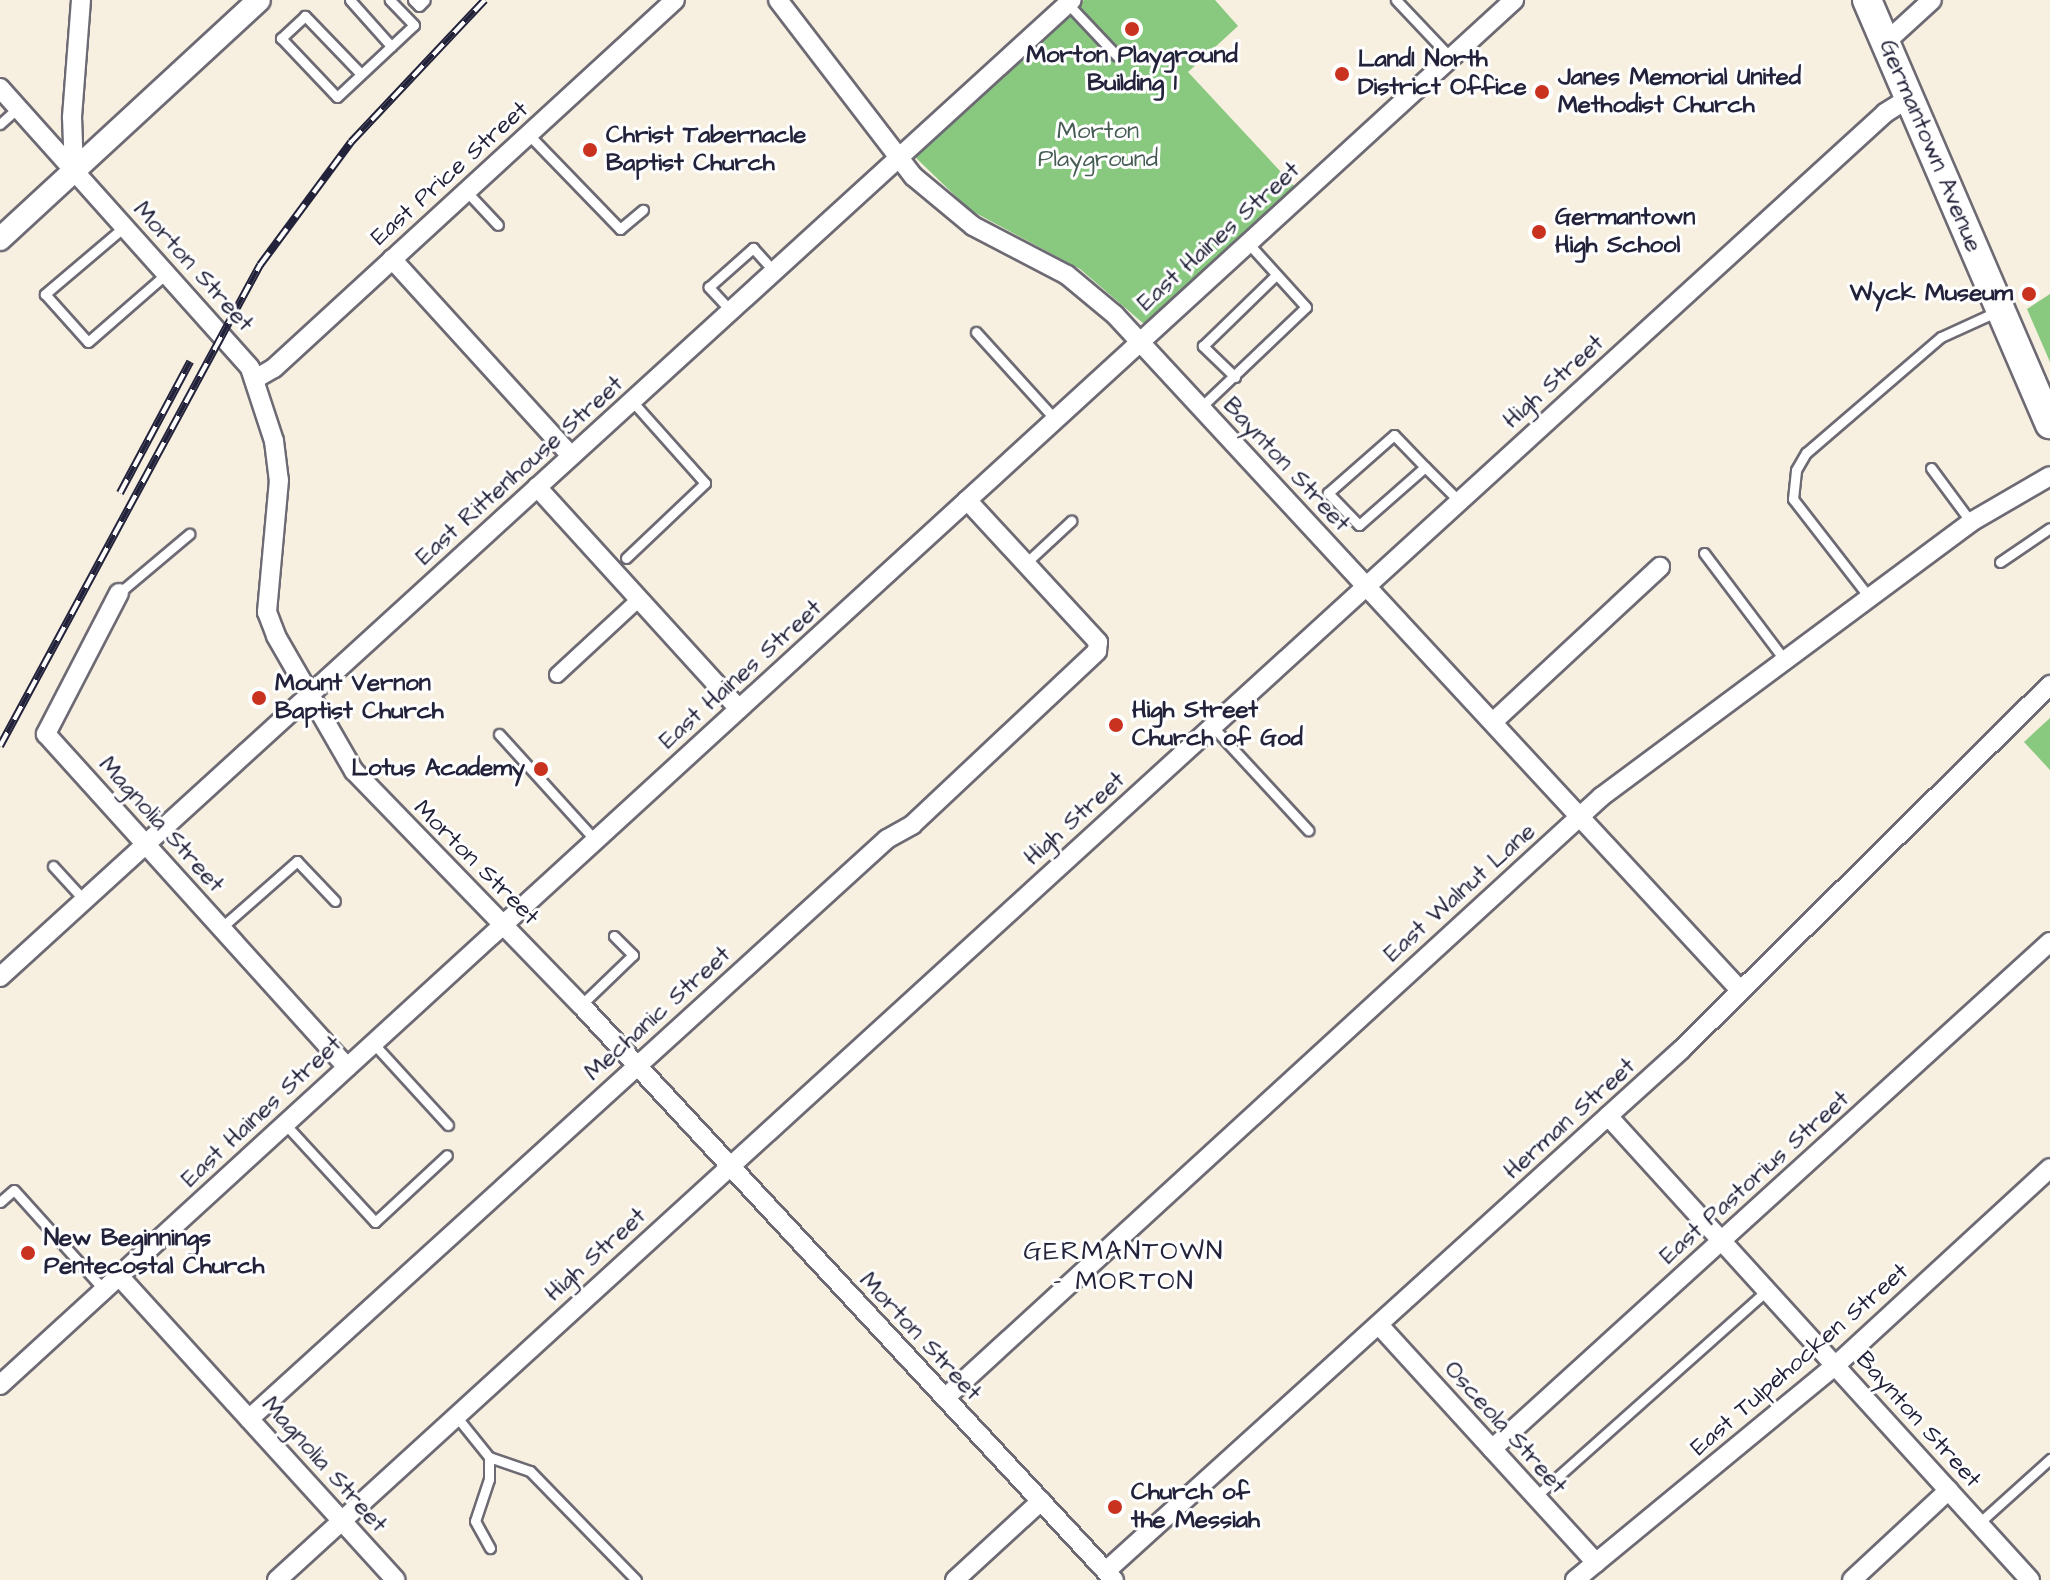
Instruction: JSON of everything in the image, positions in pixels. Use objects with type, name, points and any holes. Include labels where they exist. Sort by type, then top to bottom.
[{"type":"main road","name":"Germantown Avenue","points":[[1867,0],[2050,424]]},
{"type":"street","points":[[74,171],[72,117],[81,0]]},
{"type":"street","points":[[0,239],[259,0]]},
{"type":"street","name":"East Price Street","points":[[255,379],[274,368],[675,0]]},
{"type":"street","name":"Baynton Street","points":[[778,0],[927,190],[973,226],[1084,287],[1741,991]]},
{"type":"street","name":"East Haines Street","points":[[0,1385],[1514,0]]},
{"type":"street","points":[[1886,42],[1932,0]]},
{"type":"street","name":"East Rittenhouse Street","points":[[0,977],[1070,2]]},
{"type":"street","name":"Morton Street","points":[[0,88],[242,357],[255,379],[274,441],[279,480],[267,612],[310,695],[362,781],[504,923],[1110,1576]]},
{"type":"street","name":"High Street","points":[[277,1580],[1885,113],[1909,98]]},
{"type":"street","points":[[392,259],[571,456]]},
{"type":"street","name":"East Walnut Lane","points":[[945,1398],[1579,817],[1784,659],[1971,522],[2050,476]]},
{"type":"street","points":[[537,487],[739,709]]},
{"type":"street","points":[[967,500],[1026,563]]},
{"type":"street","name":"Mechanic Street","points":[[249,1419],[637,1065],[1036,712],[1099,646],[1026,563]]},
{"type":"street","points":[[1493,722],[1660,567]]},
{"type":"street","name":"Magnolia Street","points":[[119,593],[45,731],[347,1067]]},
{"type":"street","points":[[557,675],[638,600]]},
{"type":"street","name":"Herman Street","points":[[1110,1576],[1741,991],[2050,685]]},
{"type":"street","name":"East Pastorius Street","points":[[1492,1449],[2050,942]]},
{"type":"street","name":"Baynton Street","points":[[1608,1116],[2030,1580]]},
{"type":"street","name":"East Tulpehocken Street","points":[[1575,1580],[1836,1365],[2050,1168]]},
{"type":"street","name":"Magnolia Street","points":[[119,1276],[396,1580]]},
{"type":"street","name":"Osceola Street","points":[[1379,1325],[1596,1563]]},
{"type":"street","points":[[1852,1580],[1949,1490]]},
{"type":"street","points":[[955,1580],[1041,1501]]},
{"type":"lane","points":[[350,0],[391,46]]},
{"type":"lane","points":[[361,74],[305,16],[281,38],[337,97],[414,25],[390,0]]},
{"type":"lane","points":[[413,0],[419,6],[425,0]]},
{"type":"lane","points":[[1396,0],[1451,58]]},
{"type":"lane","points":[[1070,2],[1117,56]]},
{"type":"lane","points":[[0,124],[18,108]]},
{"type":"lane","points":[[529,135],[620,229],[643,210]]},
{"type":"lane","points":[[467,192],[498,225]]},
{"type":"lane","points":[[124,227],[45,294],[88,342],[166,274]]},
{"type":"lane","points":[[1200,408],[1306,307],[1248,243]]},
{"type":"lane","points":[[731,311],[709,287],[753,248],[774,271]]},
{"type":"lane","points":[[1235,377],[1203,346],[1276,275]]},
{"type":"lane","points":[[1869,597],[1793,499],[1796,470],[1806,453],[1941,337],[2002,310]]},
{"type":"lane","points":[[976,332],[1055,419]]},
{"type":"lane","points":[[626,558],[705,483],[632,401]]},
{"type":"lane","points":[[1425,467],[1359,525],[1328,493],[1394,435],[1459,501]]},
{"type":"lane","points":[[1931,468],[1971,522]]},
{"type":"lane","points":[[1026,563],[1071,521]]},
{"type":"lane","points":[[2000,562],[2050,528]]},
{"type":"lane","points":[[119,593],[189,534]]},
{"type":"lane","points":[[1704,553],[1784,659]]},
{"type":"lane","points":[[1212,726],[1308,830]]},
{"type":"lane","points":[[499,734],[595,840]]},
{"type":"lane","points":[[222,927],[297,861],[335,901]]},
{"type":"lane","points":[[53,866],[84,900]]},
{"type":"lane","points":[[581,1005],[633,955],[614,936]]},
{"type":"lane","points":[[373,1043],[448,1125]]},
{"type":"lane","points":[[285,1124],[375,1222],[447,1155]]},
{"type":"lane","points":[[0,1202],[14,1190],[104,1290]]},
{"type":"lane","points":[[1535,1497],[1767,1290]]},
{"type":"lane","points":[[456,1416],[489,1457],[530,1471],[636,1580]]},
{"type":"lane","points":[[489,1457],[489,1479],[475,1521],[490,1548]]},
{"type":"lane","points":[[1979,1523],[2050,1459]]},
{"type":"green space","name":"Morton Playground","points":[[1084,0],[1215,0],[1238,26],[1188,72],[1295,187],[1144,324],[1080,269],[970,210],[915,157]]},
{"type":"green space","points":[[2050,294],[2050,362],[2027,309]]},
{"type":"green space","points":[[2050,718],[2050,770],[2024,742]]},
{"type":"railway","points":[[0,746],[260,265],[351,142],[485,0]]},
{"type":"railway","points":[[120,493],[190,362]]},
{"type":"place","name":"Morton Playground Building 1","points":[[1132,29]]},
{"type":"place","name":"LandI North District Office","points":[[1342,74]]},
{"type":"place","name":"Janes Memorial United Methodist Church","points":[[1542,92]]},
{"type":"place","name":"Christ Tabernacle Baptist Church","points":[[590,150]]},
{"type":"place","name":"Germantown High School","points":[[1539,232]]},
{"type":"place","name":"Wyck Museum","points":[[2029,294]]},
{"type":"place","name":"Mount Vernon Baptist Church","points":[[259,698]]},
{"type":"place","name":"High Street Church of God","points":[[1116,725]]},
{"type":"place","name":"Lotus Academy","points":[[541,769]]},
{"type":"place","name":"New Beginnings Pentecostal Church","points":[[28,1253]]},
{"type":"place","name":"Church of the Messiah","points":[[1115,1507]]},
{"type":"district","name":"GERMANTOWN - MORTON","points":[[1124,1267]]}]
